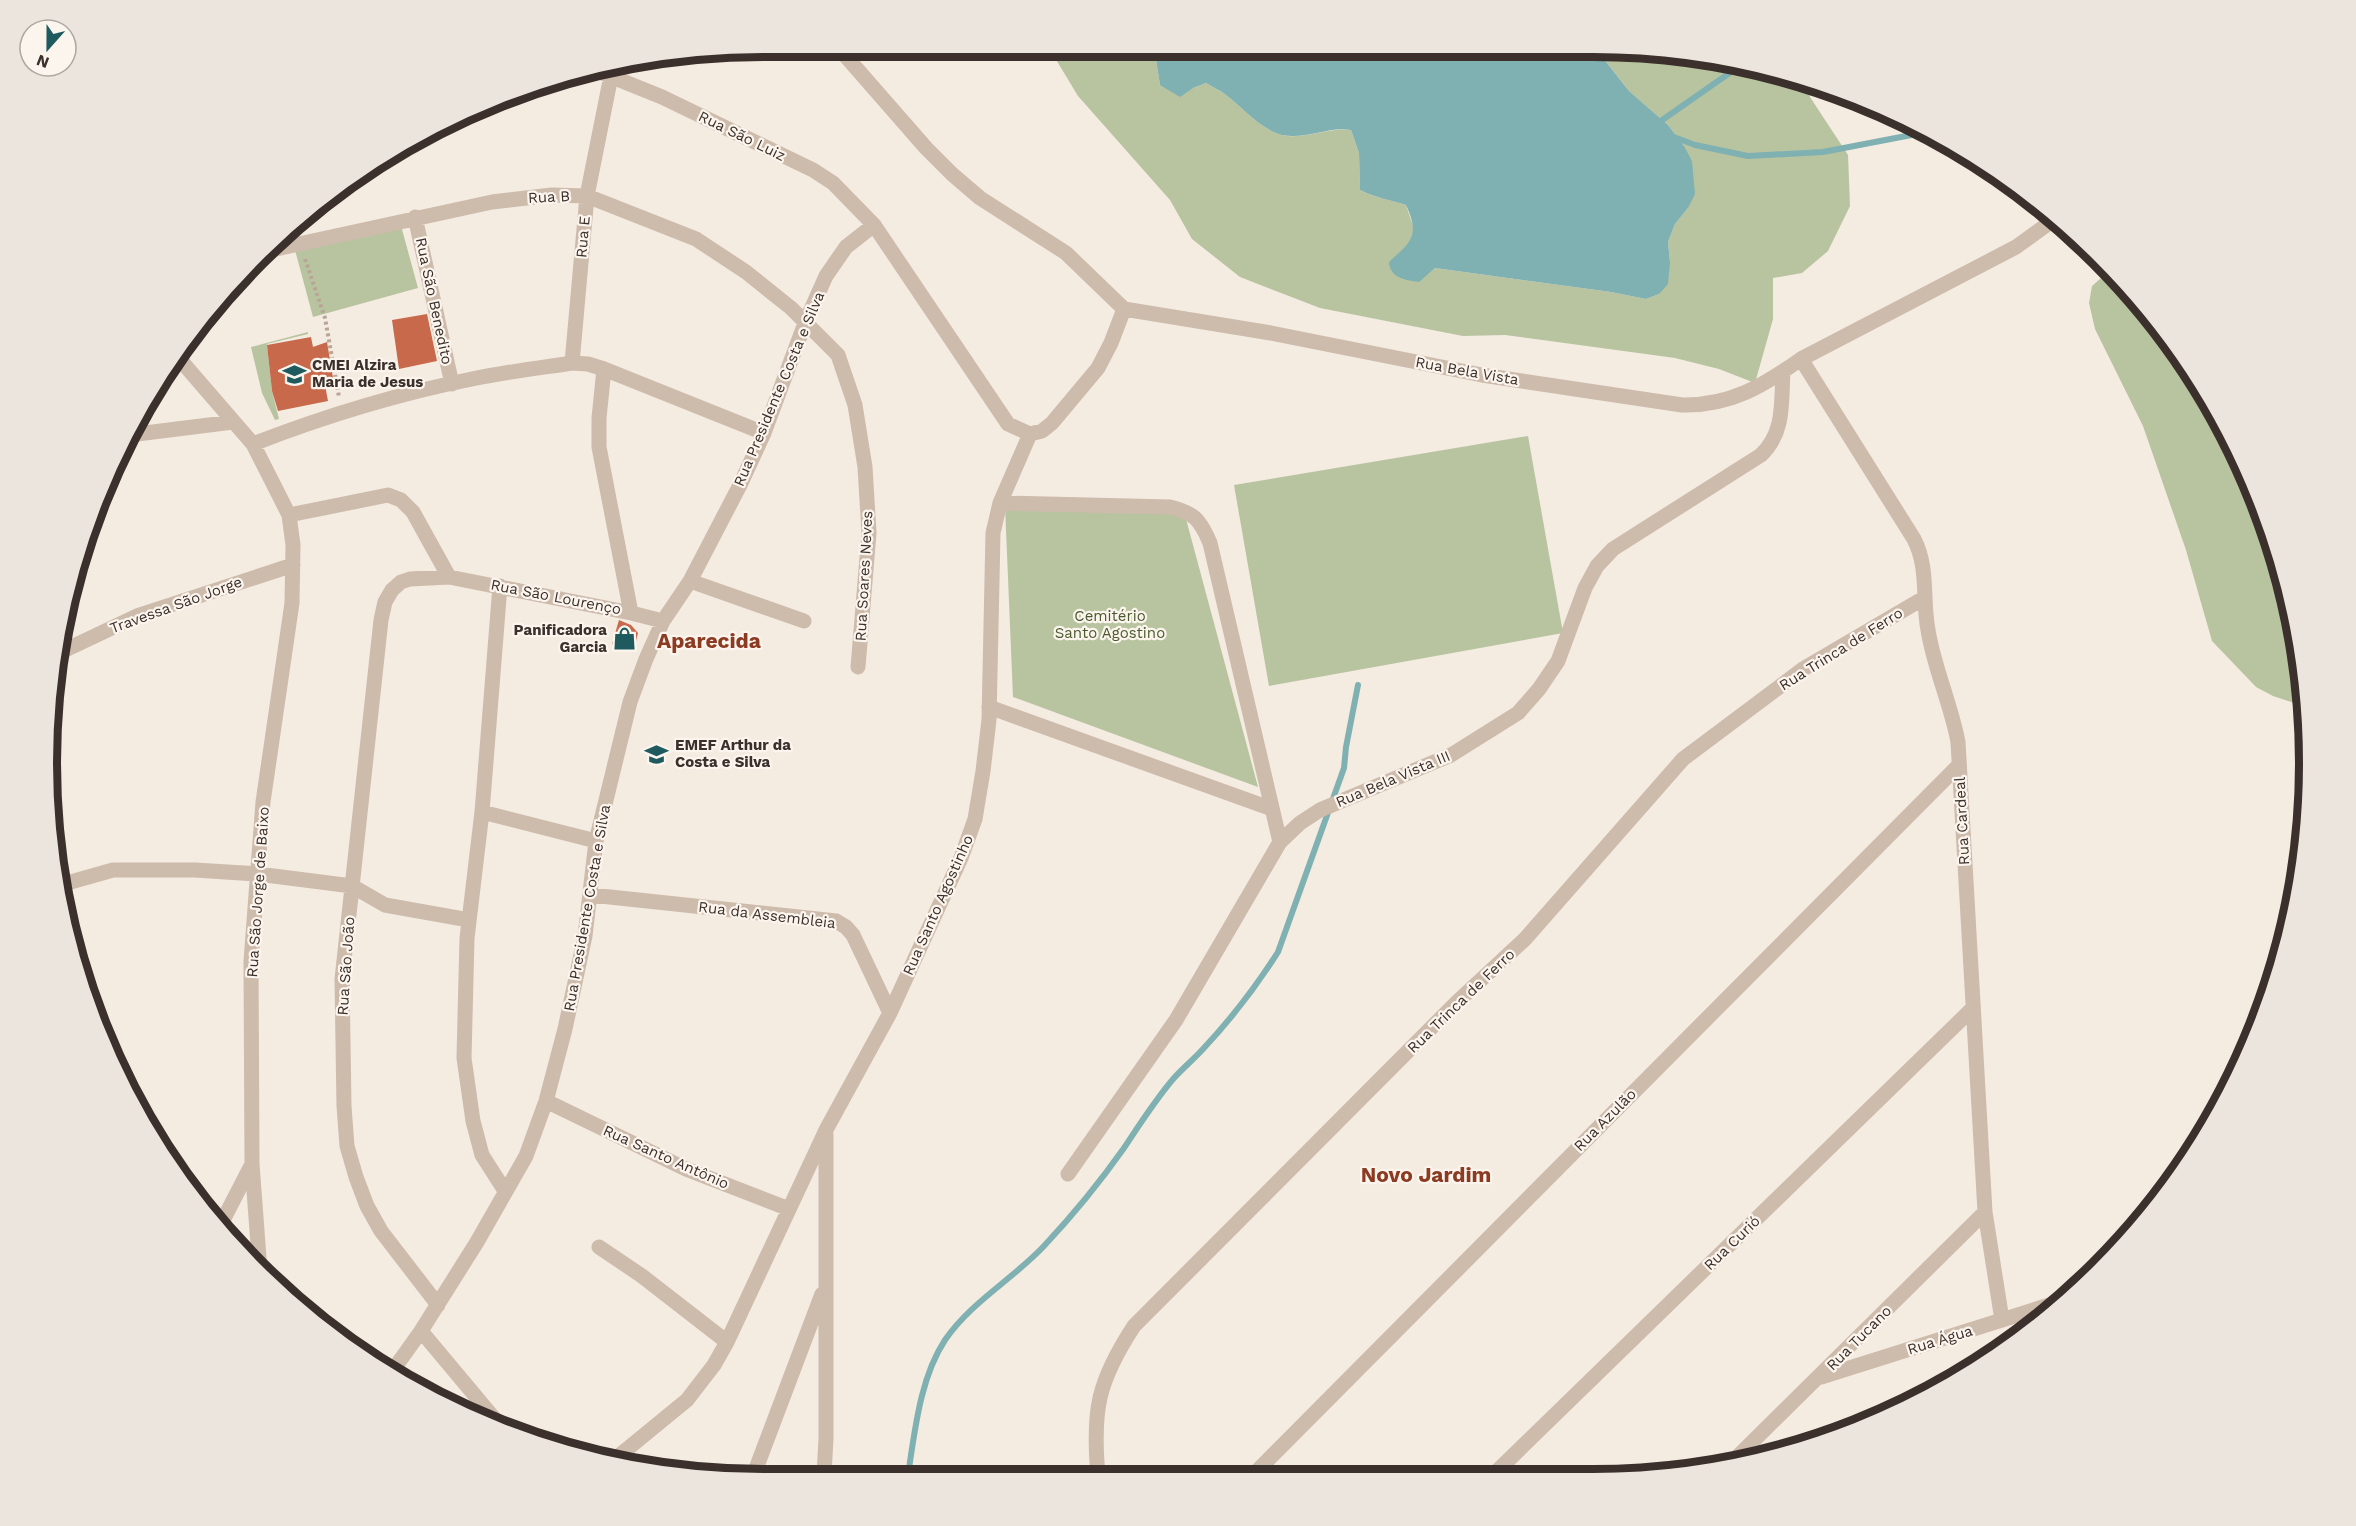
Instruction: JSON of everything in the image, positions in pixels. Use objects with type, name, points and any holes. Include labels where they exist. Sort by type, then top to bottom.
[{"type":"street","points":[[846,57],[926,148],[952,174],[980,198],[1066,253],[1124,309],[1112,343],[1098,369],[1052,423],[1042,431],[1030,434],[1008,424],[874,225]]},
{"type":"street","name":"Rua São Luiz","points":[[608,75],[662,97],[813,170],[833,183],[874,225]]},
{"type":"street","name":"Rua E","points":[[572,363],[587,196],[611,76]]},
{"type":"street","name":"Rua B","points":[[282,247],[492,202],[552,195],[587,196],[696,239],[746,272],[791,308],[805,323]]},
{"type":"street","name":"Rua São Benedito","points":[[415,217],[452,384]]},
{"type":"street","name":"Rua Bela Vista","points":[[1124,309],[1271,333],[1482,375],[1682,405],[1714,404],[1737,398],[1801,359],[2016,247],[2048,224]]},
{"type":"street","name":"Rua Presidente Costa e Silva","points":[[397,1366],[422,1331],[477,1242],[526,1156],[546,1101],[567,1019],[591,895],[596,841],[630,702],[646,659],[663,621],[690,581],[740,486],[764,433],[805,323],[826,276],[846,247],[874,225]]},
{"type":"street","name":"Rua Soares Neves","points":[[805,323],[838,355],[855,405],[866,467],[869,533],[858,667]]},
{"type":"street","name":"Rua Cardeal","points":[[1801,359],[1914,539],[1924,564],[1924,597],[1928,632],[1954,719],[1959,765],[1985,1212],[2002,1320]]},
{"type":"street","points":[[182,362],[253,444],[288,514],[388,495],[401,500],[413,512],[449,577]]},
{"type":"street","points":[[253,444],[378,401],[452,384],[572,363],[588,364],[604,369],[764,433]]},
{"type":"street","points":[[604,369],[598,447],[631,613]]},
{"type":"street","name":"Rua Bela Vista III","points":[[1068,1174],[1176,1020],[1280,842],[1300,823],[1320,810],[1451,755],[1518,713],[1539,690],[1558,661],[1585,588],[1597,566],[1613,549],[1761,455],[1770,446],[1776,437],[1779,424],[1783,372]]},
{"type":"street","points":[[139,434],[233,422]]},
{"type":"street","name":"Rua Santo Agostinho","points":[[621,1454],[687,1400],[714,1365],[728,1342],[826,1128],[890,1013],[962,858],[975,819],[983,771],[989,707],[993,533],[1000,503],[1030,434]]},
{"type":"street","points":[[1000,503],[1170,507],[1190,512],[1203,526],[1210,543],[1280,842]]},
{"type":"street","name":"Rua São Jorge de Baixo","points":[[259,1257],[252,1164],[251,961],[264,802],[292,603],[293,544],[288,514]]},
{"type":"street","name":"Travessa São Jorge","points":[[67,649],[137,616],[293,565]]},
{"type":"street","name":"Rua São Lourenço","points":[[385,602],[400,582],[410,579],[449,577],[663,621]]},
{"type":"street","points":[[690,581],[804,621]]},
{"type":"street","points":[[500,586],[482,812],[466,938],[464,1058],[473,1122],[482,1155],[505,1191]]},
{"type":"street","name":"Rua Trinca de Ferro","points":[[1097,1469],[1094,1435],[1102,1385],[1114,1356],[1134,1326],[1456,1003],[1525,939],[1683,759],[1803,669],[1924,597]]},
{"type":"street","name":"Rua São João","points":[[385,602],[342,979],[344,1106],[347,1146],[367,1206],[381,1232],[438,1305]]},
{"type":"street","points":[[989,707],[1272,809]]},
{"type":"street","name":"Rua Azulão","points":[[1259,1469],[1959,765]]},
{"type":"street","points":[[482,812],[596,841]]},
{"type":"street","points":[[68,883],[113,870],[195,870],[258,874],[352,886],[385,904],[469,920]]},
{"type":"street","name":"Rua da Assembleia","points":[[591,895],[836,921],[853,935],[890,1013]]},
{"type":"street","name":"Rua Curió","points":[[1499,1469],[1973,1008]]},
{"type":"street","name":"Rua Santo Antônio","points":[[546,1101],[686,1169],[789,1209]]},
{"type":"street","points":[[824,1469],[826,1128]]},
{"type":"street","points":[[224,1218],[252,1164]]},
{"type":"street","name":"Rua Tucano","points":[[1742,1453],[1985,1212]]},
{"type":"street","points":[[599,1247],[642,1276],[728,1342]]},
{"type":"street","points":[[756,1469],[825,1285]]},
{"type":"street","name":"Rua Água","points":[[1818,1378],[2042,1307]]},
{"type":"street","points":[[422,1331],[490,1414]]},
{"type":"path","points":[[299,243],[325,318],[342,413]]},
{"type":"green space","points":[[1054,57],[1156,57],[1160,85],[1193,88],[1206,83],[1224,93],[1266,128],[1282,135],[1299,136],[1334,130],[1351,130],[1359,153],[1360,190],[1406,205],[1415,232],[1410,243],[1419,281],[1435,268],[1611,292],[1646,299],[1659,294],[1670,262],[1668,242],[1675,224],[1688,208],[1684,146],[1668,125],[1629,91],[1602,57],[1685,63],[1776,81],[1808,90],[1848,155],[1850,206],[1828,251],[1802,273],[1773,278],[1773,319],[1755,383],[1719,369],[1675,358],[1505,335],[1463,336],[1320,308],[1240,277],[1192,239],[1170,200],[1078,96]]},
{"type":"green space","points":[[400,222],[418,288],[313,317],[295,250]]},
{"type":"green space","points":[[2103,276],[2153,333],[2180,371],[2226,451],[2262,536],[2275,580],[2293,671],[2296,704],[2256,687],[2212,641],[2186,550],[2143,426],[2095,329],[2089,303],[2092,286]]},
{"type":"green space","points":[[308,332],[308,334],[267,344],[272,391],[279,419],[275,420],[262,393],[251,347]]},
{"type":"green space","points":[[1528,436],[1563,633],[1269,686],[1234,485]]},
{"type":"green space","name":"Cemitério Santo Agostino","points":[[1182,504],[1258,787],[1013,697],[1005,506]]},
{"type":"water","points":[[1156,57],[1602,57],[1629,91],[1668,125],[1684,146],[1692,161],[1695,194],[1688,208],[1675,224],[1668,242],[1670,262],[1668,284],[1659,294],[1646,299],[1611,292],[1435,268],[1419,282],[1409,280],[1395,275],[1389,262],[1403,249],[1411,237],[1413,231],[1410,215],[1406,205],[1360,190],[1359,153],[1351,130],[1334,130],[1299,136],[1282,135],[1266,128],[1224,93],[1206,83],[1180,97],[1160,85]]},
{"type":"building","points":[[427,314],[437,361],[399,369],[392,320]]},
{"type":"building","name":"CMEI Alzira Maria de Jesus","points":[[311,337],[313,347],[327,342],[333,378],[324,380],[328,401],[278,411],[272,391],[267,345]]},
{"type":"building","name":"Panificadora Garcia","points":[[619,620],[631,625],[638,633],[634,650],[612,644]]},
{"type":"waterway","points":[[1655,125],[1732,71]]},
{"type":"waterway","points":[[1671,136],[1695,145],[1748,156],[1823,152],[1914,135]]},
{"type":"waterway","points":[[909,1469],[924,1388],[945,1340],[967,1314],[1032,1258],[1076,1210],[1115,1161],[1167,1086],[1233,1014],[1278,952],[1344,768],[1358,685]]},
{"type":"place","name":"CMEI Alzira Maria de Jesus","points":[[294,374]]},
{"type":"place","name":"Panificadora Garcia","points":[[625,639]]},
{"type":"place","name":"EMEF Arthur da Costa e Silva","points":[[657,754]]},
{"type":"district","name":"Aparecida","points":[[709,640]]},
{"type":"district","name":"Novo Jardim","points":[[1426,1174]]}]
